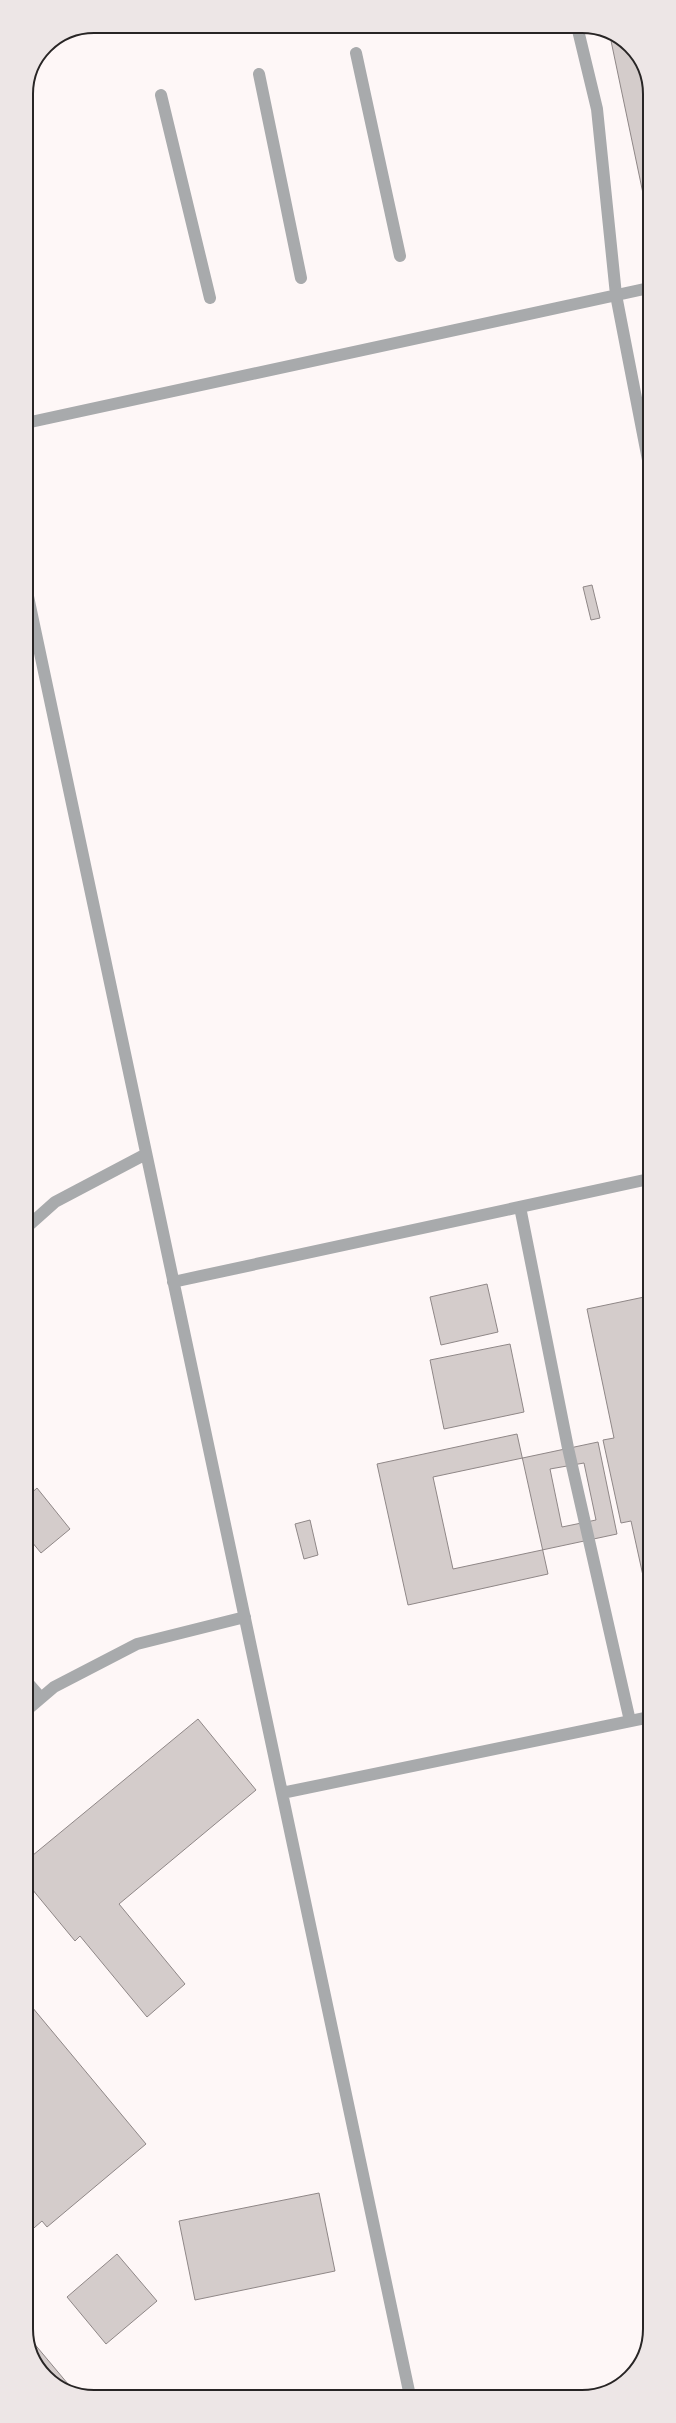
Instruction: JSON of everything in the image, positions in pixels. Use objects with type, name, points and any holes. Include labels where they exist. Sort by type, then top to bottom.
[{"type":"lane","points":[[579,33],[597,108],[616,295],[643,434]]},
{"type":"lane","points":[[356,53],[400,256]]},
{"type":"lane","points":[[259,74],[301,278]]},
{"type":"lane","points":[[161,95],[210,298]]},
{"type":"lane","points":[[33,421],[643,289]]},
{"type":"lane","points":[[33,620],[409,2390]]},
{"type":"lane","points":[[33,1222],[55,1202],[146,1154]]},
{"type":"lane","points":[[174,1282],[643,1180]]},
{"type":"lane","points":[[520,1207],[568,1448],[630,1721]]},
{"type":"lane","points":[[33,1705],[54,1687],[137,1644],[245,1617]]},
{"type":"lane","points":[[33,1689],[41,1698]]},
{"type":"lane","points":[[282,1793],[643,1718]]},
{"type":"building","points":[[611,41],[622,48],[630,57],[635,64],[642,82],[643,193]]},
{"type":"building","points":[[592,585],[600,618],[591,620],[583,587]]},
{"type":"building","points":[[487,1284],[498,1332],[441,1345],[430,1297]]},
{"type":"building","points":[[643,1297],[643,1576],[631,1521],[621,1523],[603,1440],[614,1438],[587,1309]]},
{"type":"building","points":[[510,1344],[524,1412],[444,1429],[430,1360]]},
{"type":"building","points":[[517,1434],[548,1574],[408,1605],[377,1464]]},
{"type":"building","points":[[598,1442],[617,1534],[453,1569],[433,1477]],"holes":[[[584,1463],[596,1520],[562,1527],[550,1469]]]},
{"type":"building","points":[[37,1488],[70,1529],[41,1553],[33,1543],[33,1492]]},
{"type":"building","points":[[310,1520],[318,1555],[304,1559],[295,1524]]},
{"type":"building","points":[[198,1719],[256,1790],[119,1904],[185,1984],[147,2017],[80,1936],[75,1941],[33,1890],[33,1855]]},
{"type":"building","points":[[33,2008],[146,2144],[47,2227],[42,2221],[33,2229]]},
{"type":"building","points":[[319,2193],[335,2271],[195,2300],[179,2221]]},
{"type":"building","points":[[117,2254],[157,2301],[106,2344],[67,2297]]},
{"type":"building","points":[[36,2345],[68,2383],[60,2380],[46,2366],[41,2360]]}]
